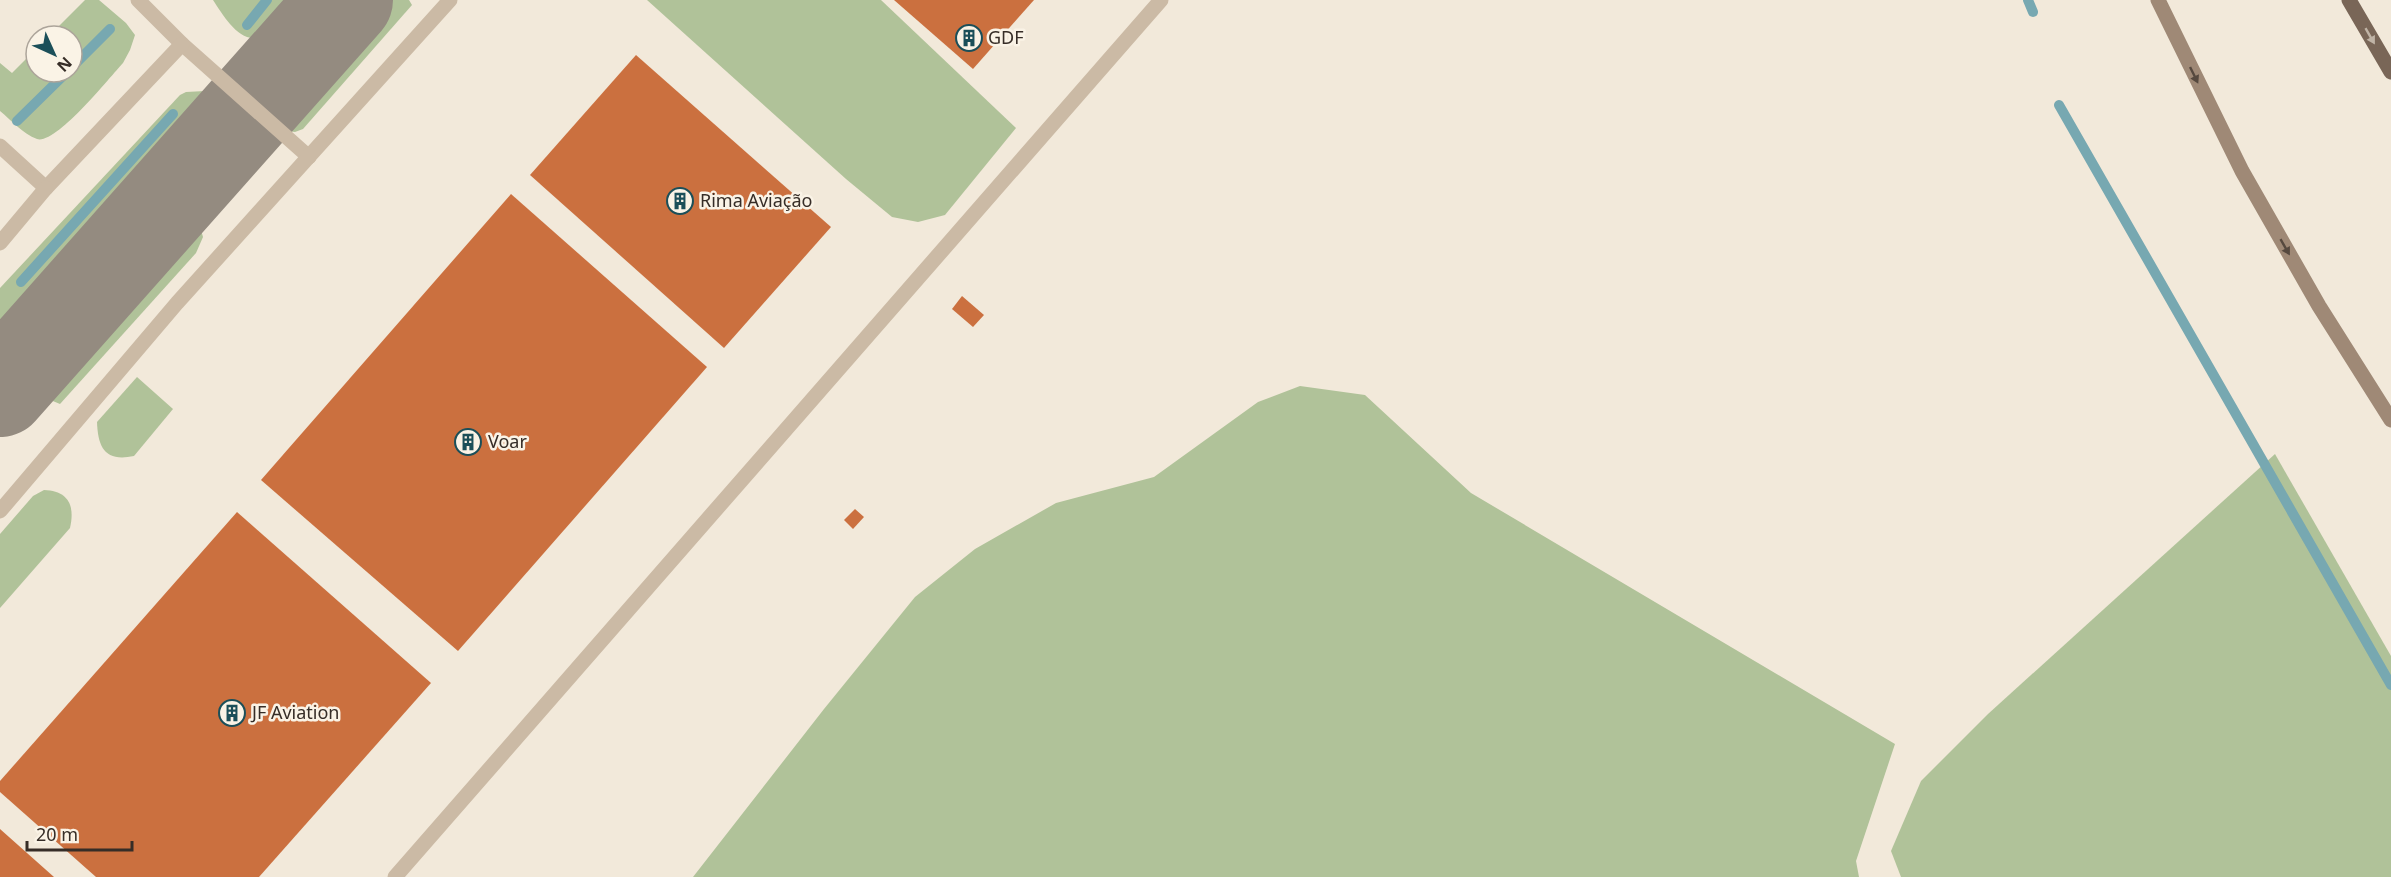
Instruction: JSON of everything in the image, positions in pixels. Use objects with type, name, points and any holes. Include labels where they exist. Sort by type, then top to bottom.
[{"type":"main road","points":[[2349,0],[2391,72]]},
{"type":"street","points":[[2158,0],[2242,171],[2319,306],[2391,420]]},
{"type":"lane","points":[[138,0],[182,44],[309,157]]},
{"type":"lane","points":[[0,511],[177,303],[450,0]]},
{"type":"lane","points":[[395,877],[1161,0]]},
{"type":"lane","points":[[0,243],[46,188],[182,44]]},
{"type":"lane","points":[[0,146],[46,188]]},
{"type":"green space","points":[[85,0],[99,0],[126,23],[135,35],[123,63],[95,95],[56,132],[46,138],[37,139],[22,130],[0,111],[0,63],[12,73],[24,61],[24,84],[84,84],[84,24],[61,24]]},
{"type":"green space","points":[[213,0],[289,0],[284,13],[273,28],[260,37],[252,38],[237,31],[223,16]]},
{"type":"green space","points":[[392,0],[409,0],[412,5],[303,129],[295,132],[288,131],[286,123],[294,99],[366,17]]},
{"type":"green space","points":[[647,0],[881,0],[1016,128],[945,215],[918,222],[892,217],[846,179]]},
{"type":"green space","points":[[205,91],[212,99],[0,345],[0,288],[180,95],[186,92]]},
{"type":"green space","points":[[190,222],[199,223],[203,237],[196,253],[60,404],[48,399],[45,386],[51,374]]},
{"type":"green space","points":[[137,377],[173,409],[134,456],[116,457],[110,455],[102,446],[97,422]]},
{"type":"green space","points":[[1300,386],[1365,395],[1471,493],[1895,744],[1856,861],[1859,877],[693,877],[915,597],[975,549],[1056,503],[1154,477],[1258,402]]},
{"type":"green space","points":[[2275,454],[2391,656],[2391,877],[1901,877],[1891,851],[1921,781],[1988,714]]},
{"type":"green space","points":[[44,490],[59,493],[68,501],[72,513],[70,528],[0,608],[0,534],[33,496]]},
{"type":"building","name":"GDF","points":[[894,0],[1034,0],[973,69]]},
{"type":"building","name":"Rima Aviação","points":[[636,55],[831,227],[724,348],[530,175]]},
{"type":"building","name":"Voar","points":[[511,194],[707,367],[458,651],[261,480]]},
{"type":"building","points":[[962,296],[984,315],[973,327],[952,309]]},
{"type":"building","points":[[855,509],[864,517],[853,529],[844,520]]},
{"type":"building","name":"JF Aviation","points":[[237,512],[431,683],[259,877],[96,877],[0,792],[0,781]]},
{"type":"building","points":[[0,829],[54,877],[0,877]]},
{"type":"waterway","points":[[247,25],[267,0]]},
{"type":"waterway","points":[[2028,0],[2033,12]]},
{"type":"waterway","points":[[84,55],[110,29]]},
{"type":"waterway","points":[[17,121],[55,84]]},
{"type":"waterway","points":[[2059,105],[2391,685]]},
{"type":"waterway","points":[[21,282],[173,114]]},
{"type":"taxiway","points":[[0,390],[346,0]]},
{"type":"place","name":"GDF","points":[[969,38]]},
{"type":"place","name":"Rima Aviação","points":[[680,201]]},
{"type":"place","name":"Voar","points":[[468,442]]},
{"type":"place","name":"JF Aviation","points":[[232,713]]}]
